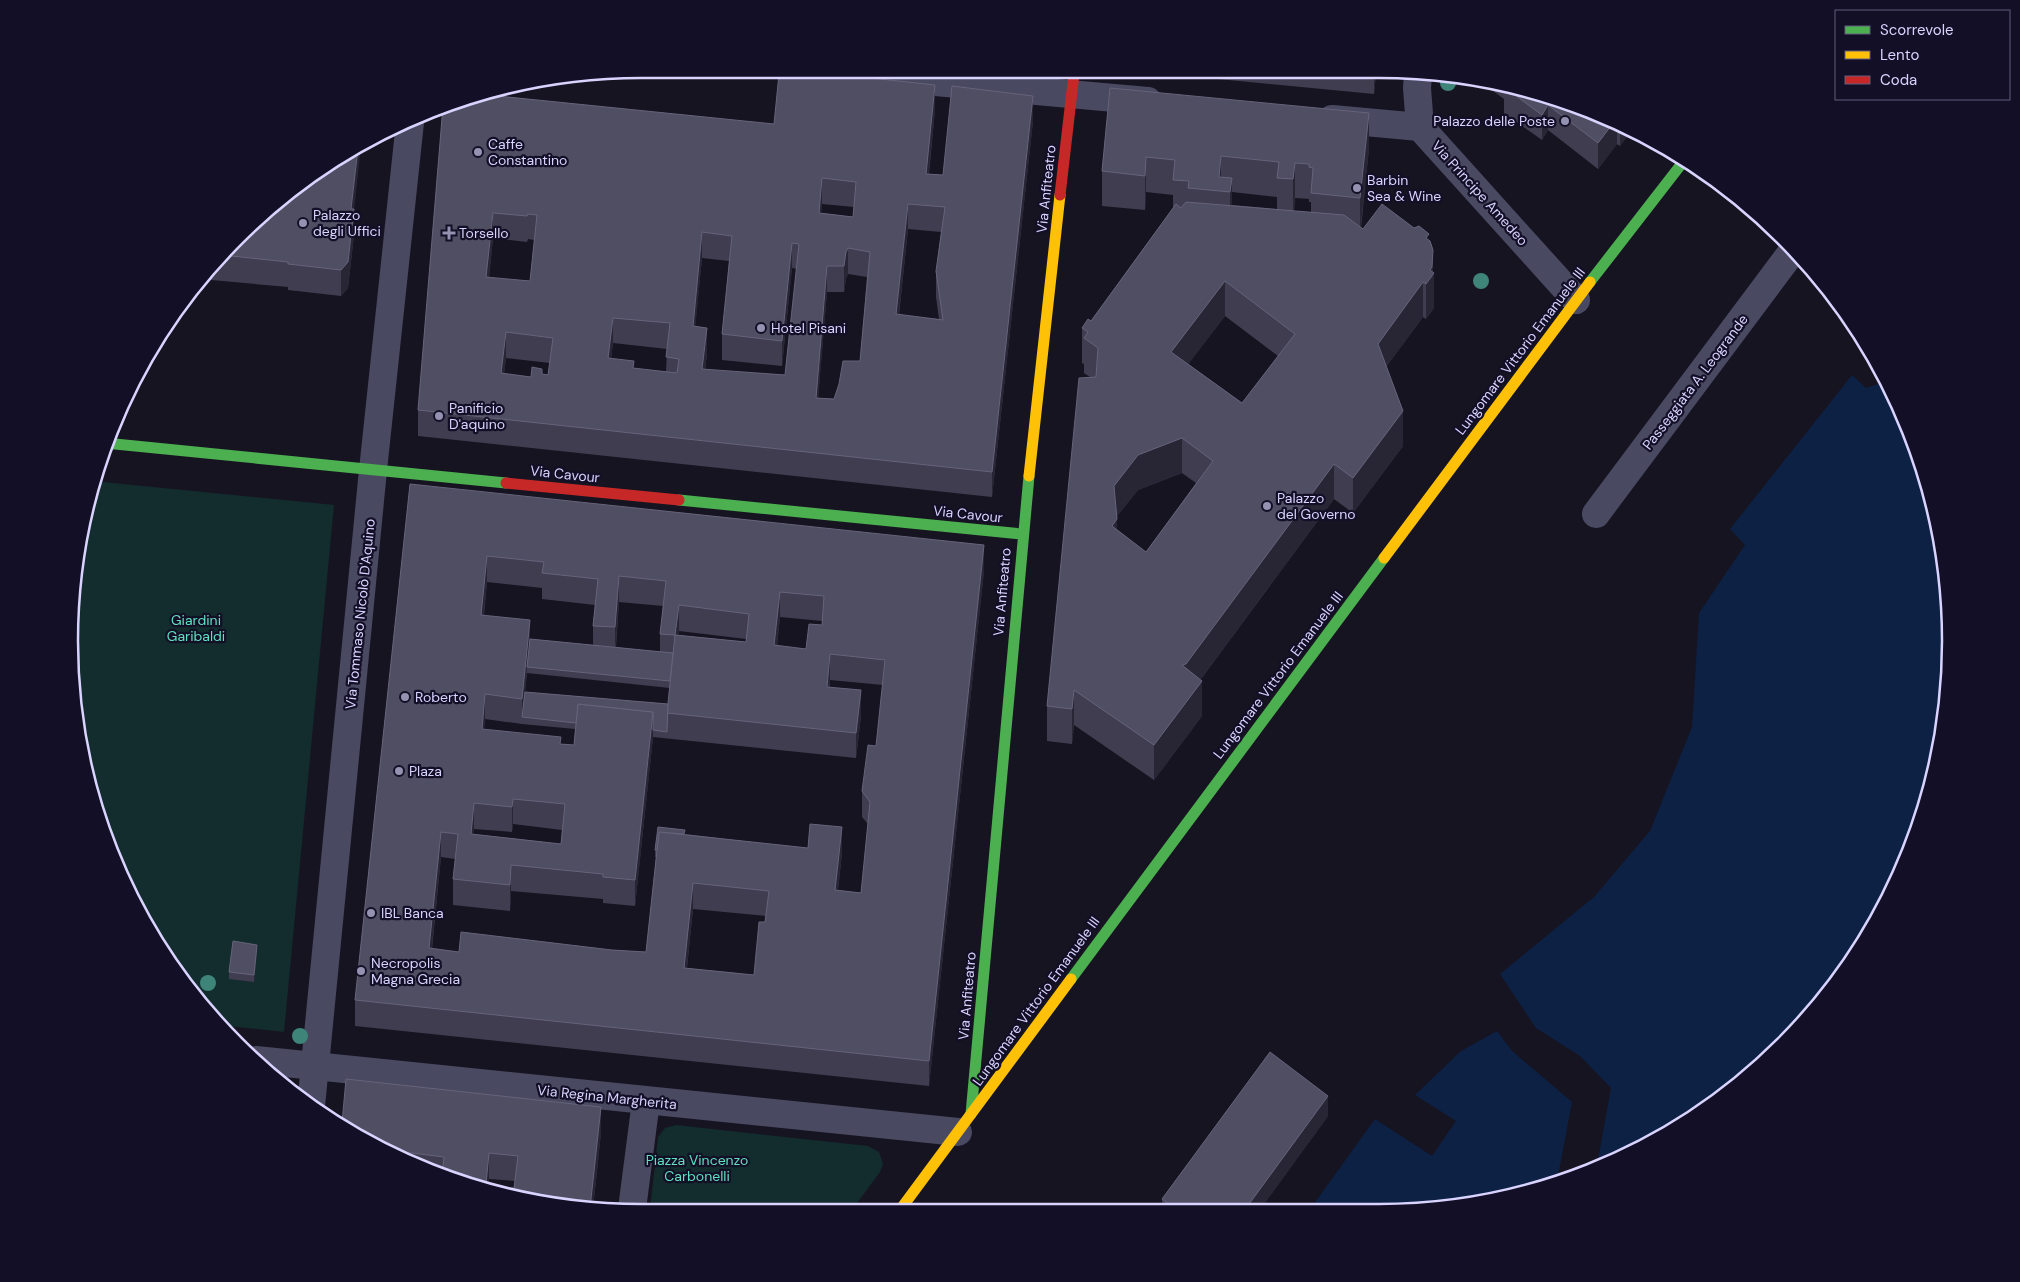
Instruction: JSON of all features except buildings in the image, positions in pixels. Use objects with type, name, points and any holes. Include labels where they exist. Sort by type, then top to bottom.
[{"type":"street","points":[[937,78],[1073,84],[1168,103]]},
{"type":"street","points":[[1304,116],[1420,127],[1418,79]]},
{"type":"street","name":"Via Anfiteatro","points":[[964,1123],[1022,534],[1073,84]]},
{"type":"street","name":"Via Principe Amedeo","points":[[1420,127],[1576,300]]},
{"type":"street","name":"Via Tommaso Nicolò D'Aquino","points":[[312,1098],[373,470],[409,128]]},
{"type":"street","name":"Lungomare Vittorio Emanuele III","points":[[904,1204],[1576,300],[1681,165]]},
{"type":"street","name":"Passeggiata A. Leogrande","points":[[1596,514],[1789,255]]},
{"type":"street","name":"Via Cavour","points":[[113,444],[1022,534]]},
{"type":"street","name":"Via Regina Margherita","points":[[265,1061],[646,1101],[964,1123]]},
{"type":"street","points":[[633,1204],[646,1101]]},
{"type":"green space","name":"Giardini Garibaldi","points":[[101,482],[334,505],[284,1032],[230,1026],[217,1013],[172,954],[153,923],[120,857],[107,822],[88,751],[82,715],[78,641],[82,567],[88,531]]},
{"type":"green space","name":"Piazza Vincenzo Carbonelli","points":[[676,1125],[868,1146],[879,1152],[883,1164],[880,1172],[856,1204],[651,1204],[658,1137],[665,1128]]},
{"type":"water","points":[[1852,375],[1866,388],[1880,383],[1900,425],[1913,460],[1932,531],[1938,567],[1942,641],[1941,678],[1938,715],[1932,751],[1913,822],[1900,857],[1884,890],[1848,954],[1803,1013],[1751,1065],[1692,1110],[1661,1129],[1598,1161],[1611,1088],[1580,1056],[1536,1028],[1500,974],[1594,897],[1650,831],[1692,727],[1699,613],[1745,545],[1730,529]]},
{"type":"water","points":[[1497,1031],[1512,1051],[1572,1102],[1558,1176],[1489,1194],[1453,1200],[1416,1203],[1314,1204],[1375,1119],[1432,1156],[1456,1121],[1415,1095],[1461,1051]]},
{"type":"traffic: fast","points":[[1590,282],[1681,165]]},
{"type":"traffic: fast","points":[[113,444],[506,483]]},
{"type":"traffic: fast","points":[[971,1114],[1029,476]]},
{"type":"traffic: fast","points":[[679,500],[1022,534]]},
{"type":"traffic: fast","points":[[1071,979],[1384,558]]},
{"type":"traffic: slow","points":[[1029,476],[1060,195]]},
{"type":"traffic: slow","points":[[1384,558],[1590,282]]},
{"type":"traffic: slow","points":[[904,1204],[1071,979]]},
{"type":"traffic: jam","points":[[1060,195],[1074,78]]},
{"type":"traffic: jam","points":[[506,483],[679,500]]},
{"type":"place","name":"Palazzo delle Poste","points":[[1565,121]]},
{"type":"place","name":"Caffe Constantino","points":[[478,152]]},
{"type":"place","name":"Barbin Sea & Wine","points":[[1357,188]]},
{"type":"place","name":"Palazzo degli Uffici","points":[[303,223]]},
{"type":"place","name":"Torsello","points":[[449,233]]},
{"type":"place","name":"Hotel Pisani","points":[[761,328]]},
{"type":"place","name":"Panificio D'aquino","points":[[439,416]]},
{"type":"place","name":"Palazzo del Governo","points":[[1267,506]]},
{"type":"place","name":"Roberto","points":[[405,697]]},
{"type":"place","name":"Plaza","points":[[399,771]]},
{"type":"place","name":"IBL Banca","points":[[371,913]]},
{"type":"place","name":"Necropolis Magna Grecia","points":[[361,971]]}]
